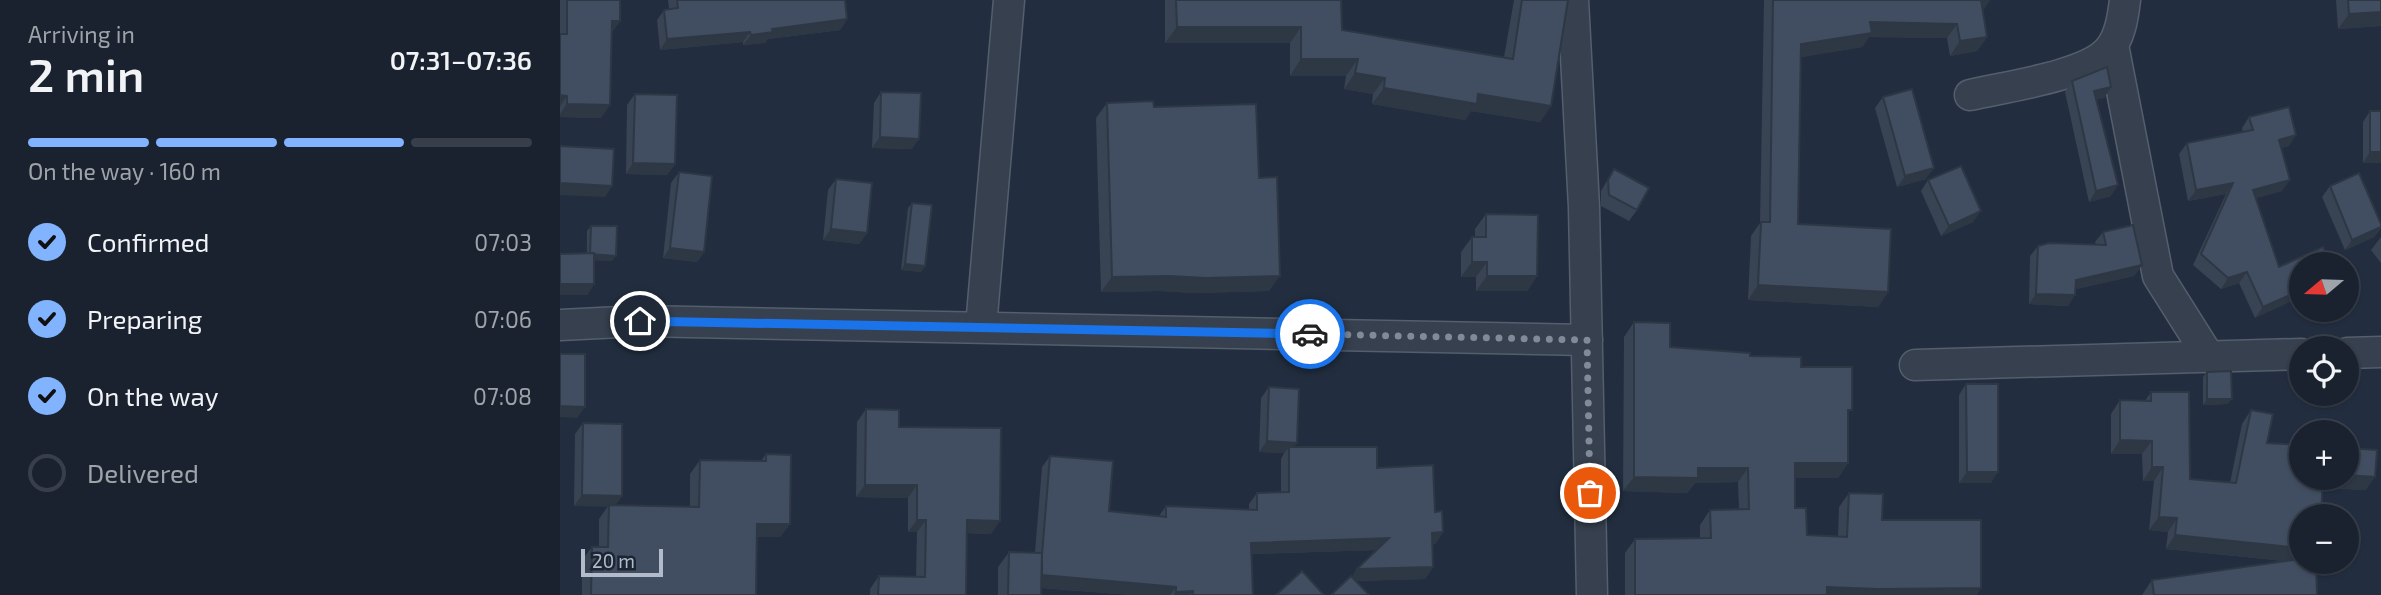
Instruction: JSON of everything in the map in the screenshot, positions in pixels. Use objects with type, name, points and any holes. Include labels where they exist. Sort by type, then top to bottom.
[{"type":"street","points":[[981,327],[1009,0]]},
{"type":"street","points":[[1573,0],[1584,207],[1591,595]]},
{"type":"street","points":[[1970,95],[2065,73],[2091,64],[2113,45],[2122,21],[2125,0]]},
{"type":"street","points":[[2113,45],[2158,276],[2209,357]]},
{"type":"street","points":[[560,325],[640,321],[1587,340]]},
{"type":"street","points":[[2359,353],[2381,352]]},
{"type":"street","points":[[1915,365],[2289,354]]},
{"type":"building","points":[[567,0],[620,0],[620,21],[612,21],[610,105],[567,104],[567,96],[560,95],[560,34],[567,34]]},
{"type":"building","points":[[677,0],[845,0],[847,19],[772,29],[773,32],[751,35],[750,32],[667,39],[664,10],[678,8]]},
{"type":"building","points":[[1176,0],[1341,0],[1342,30],[1513,59],[1522,0],[1568,0],[1551,106],[1478,94],[1477,104],[1384,88],[1385,78],[1355,73],[1358,59],[1301,59],[1301,27],[1177,27]]},
{"type":"building","points":[[1773,0],[1981,0],[1987,37],[1960,41],[1957,24],[1870,22],[1872,33],[1801,44],[1798,224],[1891,229],[1888,292],[1758,285],[1761,222],[1770,222]]},
{"type":"building","points":[[2348,0],[2381,0],[2381,12],[2349,14]]},
{"type":"building","points":[[2107,67],[2111,87],[2094,91],[2118,185],[2096,191],[2072,81]]},
{"type":"building","points":[[1912,89],[1934,168],[1905,176],[1883,97]]},
{"type":"building","points":[[881,92],[921,93],[919,139],[880,137]]},
{"type":"building","points":[[635,94],[677,95],[675,164],[633,163]]},
{"type":"building","points":[[1153,101],[1154,107],[1256,104],[1259,178],[1277,177],[1280,276],[1112,277],[1107,103]]},
{"type":"building","points":[[2289,107],[2296,135],[2279,140],[2290,180],[2253,190],[2279,267],[2289,262],[2289,295],[2263,307],[2247,272],[2228,278],[2201,254],[2233,183],[2196,190],[2187,143],[2253,130],[2249,117]]},
{"type":"building","points":[[2370,111],[2381,111],[2381,152],[2370,152]]},
{"type":"building","points":[[560,146],[614,149],[612,186],[560,183]]},
{"type":"building","points":[[1961,166],[1981,211],[1949,226],[1928,180]]},
{"type":"building","points":[[1614,169],[1649,188],[1637,210],[1609,195],[1608,180]]},
{"type":"building","points":[[679,172],[712,176],[704,252],[670,248]]},
{"type":"building","points":[[2359,173],[2381,227],[2352,240],[2330,186]]},
{"type":"building","points":[[836,179],[872,183],[867,233],[831,229]]},
{"type":"building","points":[[912,203],[932,205],[925,266],[905,264]]},
{"type":"building","points":[[1486,214],[1538,215],[1537,276],[1487,276],[1487,262],[1472,262],[1472,237],[1486,237]]},
{"type":"building","points":[[2133,225],[2142,265],[2076,280],[2075,295],[2036,294],[2038,246],[2049,243],[2106,245],[2103,232]]},
{"type":"building","points":[[591,226],[617,226],[616,256],[590,254]]},
{"type":"building","points":[[2323,247],[2325,252],[2312,252]]},
{"type":"building","points":[[594,253],[594,284],[560,284],[560,254]]},
{"type":"building","points":[[1634,322],[1670,323],[1670,347],[1750,353],[1750,356],[1801,357],[1801,367],[1852,367],[1852,410],[1848,410],[1848,463],[1795,463],[1795,508],[1806,508],[1807,535],[1847,537],[1849,493],[1883,494],[1882,520],[1981,520],[1981,588],[1827,587],[1827,595],[1635,595],[1635,539],[1711,538],[1710,510],[1749,509],[1748,468],[1698,468],[1698,478],[1634,477]]},
{"type":"building","points":[[560,354],[585,354],[585,407],[560,406]]},
{"type":"building","points":[[2231,371],[2232,399],[2207,399],[2207,372]]},
{"type":"building","points":[[1966,384],[1998,384],[1998,472],[1967,472]]},
{"type":"building","points":[[1269,387],[1299,389],[1297,443],[1267,441]]},
{"type":"building","points":[[2151,392],[2189,392],[2190,479],[2236,483],[2251,410],[2273,414],[2267,443],[2289,444],[2289,490],[2322,490],[2322,504],[2289,504],[2289,547],[2175,535],[2177,518],[2159,517],[2163,467],[2152,467],[2152,441],[2120,440],[2120,400],[2151,401]]},
{"type":"building","points":[[866,409],[899,410],[899,427],[1001,428],[1000,521],[967,520],[966,595],[878,595],[879,576],[925,577],[926,520],[917,520],[917,485],[865,485]]},
{"type":"building","points":[[583,423],[622,424],[622,496],[582,495]]},
{"type":"building","points":[[1289,447],[1377,447],[1377,468],[1433,465],[1435,512],[1442,511],[1443,532],[1432,533],[1433,567],[1357,569],[1389,538],[1251,543],[1253,595],[1193,595],[1193,591],[1176,592],[1176,587],[1042,575],[1050,456],[1113,461],[1109,511],[1166,517],[1166,506],[1257,510],[1257,493],[1289,492]]},
{"type":"building","points":[[2359,449],[2377,450],[2375,477],[2359,476]]},
{"type":"building","points":[[766,454],[791,455],[790,524],[757,524],[756,595],[591,595],[592,547],[608,547],[609,505],[699,507],[700,460],[766,461]]},
{"type":"building","points":[[1009,552],[1042,553],[1041,595],[1008,595]]},
{"type":"building","points":[[2289,561],[2289,574],[2316,574],[2317,595],[2154,595],[2152,580]]},
{"type":"building","points":[[1302,571],[1324,595],[1276,595]]},
{"type":"building","points":[[1351,576],[1369,595],[1331,595]]},
{"type":"way so far","points":[[1310,334],[1587,340],[1590,493]]},
{"type":"route","points":[[640,321],[1310,334]]}]
